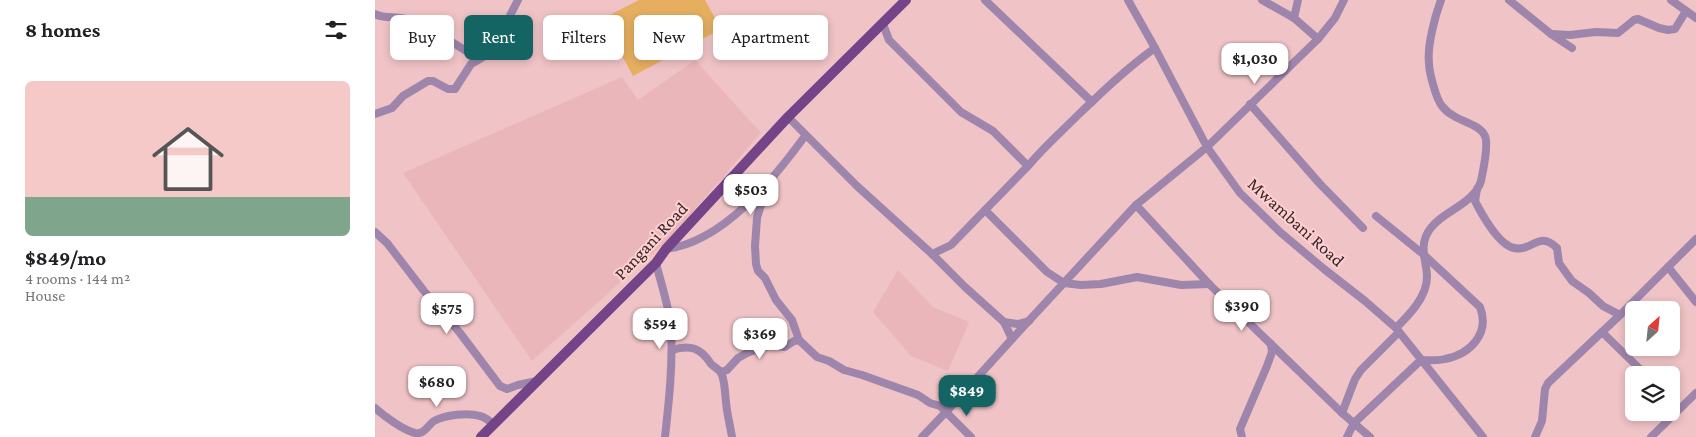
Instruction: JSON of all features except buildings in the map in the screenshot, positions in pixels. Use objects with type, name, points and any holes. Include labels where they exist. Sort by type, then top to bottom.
[{"type":"main road","name":"Pangani Road","points":[[481,437],[656,263],[666,249],[788,117],[906,0]]},
{"type":"street","points":[[510,15],[518,0]]},
{"type":"street","points":[[985,0],[1092,102]]},
{"type":"street","name":"Mwambani Road","points":[[1128,0],[1207,147],[1240,193],[1273,226],[1398,330],[1483,437]]},
{"type":"street","points":[[1262,0],[1294,18],[1318,39]]},
{"type":"street","points":[[1294,18],[1298,0]]},
{"type":"street","points":[[922,437],[1136,205],[1207,147],[1318,39],[1335,18],[1343,0]]},
{"type":"street","points":[[1441,0],[1431,44],[1429,63],[1442,106],[1453,116],[1482,131],[1486,138],[1486,152],[1475,201],[1477,205],[1497,237],[1514,248],[1545,240],[1552,243],[1557,248],[1559,263],[1572,280],[1603,306],[1620,315]]},
{"type":"street","points":[[1509,0],[1551,34],[1572,48]]},
{"type":"street","points":[[1671,0],[1695,17]]},
{"type":"street","points":[[1551,34],[1618,33],[1638,19],[1668,30],[1675,29],[1685,11]]},
{"type":"street","points":[[375,14],[383,18],[405,19],[464,50]]},
{"type":"street","points":[[883,24],[889,40],[961,112],[993,131],[1028,166]]},
{"type":"street","points":[[932,254],[951,244],[1040,152],[1092,102],[1135,62],[1155,48]]},
{"type":"street","points":[[375,114],[391,108],[403,96],[428,81],[433,81],[448,89],[455,89],[476,60]]},
{"type":"street","points":[[1251,104],[1320,184],[1363,228]]},
{"type":"street","points":[[788,117],[857,186],[1005,322],[1012,339]]},
{"type":"street","points":[[666,249],[679,247],[714,231],[748,204],[791,156],[805,136]]},
{"type":"street","points":[[767,182],[757,218],[756,264],[758,271],[765,278],[776,300],[792,320],[799,340],[817,357],[829,361],[844,370],[918,395],[939,406],[971,437]]},
{"type":"street","points":[[1342,413],[1355,379],[1398,330],[1426,286],[1427,277],[1423,254],[1425,239],[1431,228],[1477,189]]},
{"type":"street","points":[[1136,205],[1209,284],[1342,413],[1370,437]]},
{"type":"street","points":[[985,210],[1047,272],[1064,283],[1081,285],[1101,284],[1137,276],[1181,285],[1209,284]]},
{"type":"street","points":[[1339,437],[1421,360],[1445,359],[1466,351],[1482,332],[1484,317],[1480,307],[1423,254],[1376,216]]},
{"type":"street","points":[[375,232],[387,243],[461,333],[500,386],[507,389],[518,384],[537,381]]},
{"type":"street","points":[[1535,437],[1542,421],[1545,389],[1555,376],[1696,240]]},
{"type":"street","points":[[656,263],[670,326],[669,407],[665,437]]},
{"type":"street","points":[[1667,267],[1696,302]]},
{"type":"street","points":[[1005,322],[1018,324],[1030,320]]},
{"type":"street","points":[[1602,332],[1637,366]]},
{"type":"street","points":[[721,372],[731,367],[738,358],[755,350],[770,345],[785,347],[799,340]]},
{"type":"street","points":[[1243,437],[1240,429],[1267,366],[1272,352],[1271,344]]},
{"type":"street","points":[[671,350],[681,347],[693,348],[704,353],[709,358],[712,366],[721,372],[732,437]]},
{"type":"street","points":[[1680,408],[1696,393]]},
{"type":"street","points":[[375,408],[415,433],[421,433],[433,422],[442,418],[459,415],[471,414],[481,416],[494,424]]},
{"type":"street","points":[[1651,437],[1667,421]]},
{"type":"street","points":[[1347,437],[1354,424]]},
{"type":"shaded area","points":[[639,0],[705,0],[713,15],[713,33],[703,39],[703,15],[634,15],[634,60],[663,60],[633,76],[624,59],[624,15],[610,15]]},
{"type":"shaded area","points":[[695,60],[761,133],[669,239],[532,361],[403,173],[622,77],[638,100]]},
{"type":"shaded area","points":[[898,270],[933,307],[969,322],[948,371],[911,356],[873,312]]}]
